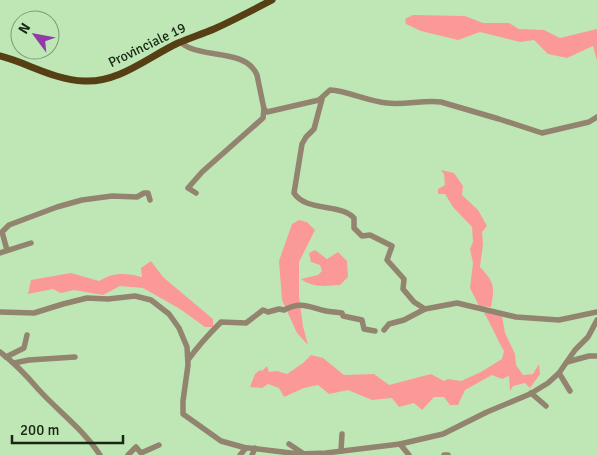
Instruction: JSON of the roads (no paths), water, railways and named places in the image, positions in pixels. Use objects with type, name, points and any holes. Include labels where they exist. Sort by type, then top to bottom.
[{"type":"main road","name":"Provinciale 19","points":[[0,56],[56,76],[71,80],[95,82],[128,70],[180,42],[213,29],[272,0]]},
{"type":"street","points":[[180,42],[191,49],[233,57],[256,71],[264,109],[263,118],[215,159],[191,184],[188,188],[196,193]]},
{"type":"street","points":[[425,309],[414,302],[403,289],[403,278],[387,260],[392,246],[370,235],[362,236],[354,228],[354,218],[350,213],[306,202],[298,198],[294,193],[302,144],[314,129],[322,99],[326,92],[330,90],[389,103],[441,102],[499,118],[542,133],[589,122],[597,117]]},
{"type":"street","points":[[264,109],[267,112],[322,99]]},
{"type":"street","points":[[7,250],[2,232],[9,225],[57,207],[82,200],[112,196],[137,197],[144,193],[148,193],[150,200]]},
{"type":"street","points":[[0,253],[31,243]]},
{"type":"street","points":[[0,312],[34,313],[87,298],[108,300],[127,296],[151,300],[164,308],[174,319],[188,348],[183,414],[221,441],[246,448],[304,454],[400,444],[443,434],[531,393],[548,383],[559,373],[575,350],[588,337],[597,320]]},
{"type":"street","points":[[384,330],[389,324],[404,320],[425,309],[458,303],[516,317],[559,320],[597,312]]},
{"type":"street","points":[[188,360],[199,344],[221,322],[246,323],[263,310],[268,312],[279,309],[284,310],[294,305],[306,305],[342,313],[343,316],[362,320],[364,329],[375,331]]},
{"type":"street","points":[[6,356],[24,348],[27,335]]},
{"type":"street","points":[[0,352],[14,363],[69,418],[90,440],[100,455]]},
{"type":"street","points":[[567,362],[589,356],[597,356]]},
{"type":"street","points":[[14,363],[29,360],[75,357]]},
{"type":"street","points":[[559,373],[570,391]]},
{"type":"street","points":[[531,393],[546,406]]},
{"type":"street","points":[[341,451],[342,434]]},
{"type":"street","points":[[290,444],[304,454]]},
{"type":"street","points":[[400,444],[409,455]]},
{"type":"street","points":[[128,455],[136,447],[140,453],[159,445]]},
{"type":"street","points":[[240,455],[246,448]]},
{"type":"street","points":[[252,455],[255,448]]}]
